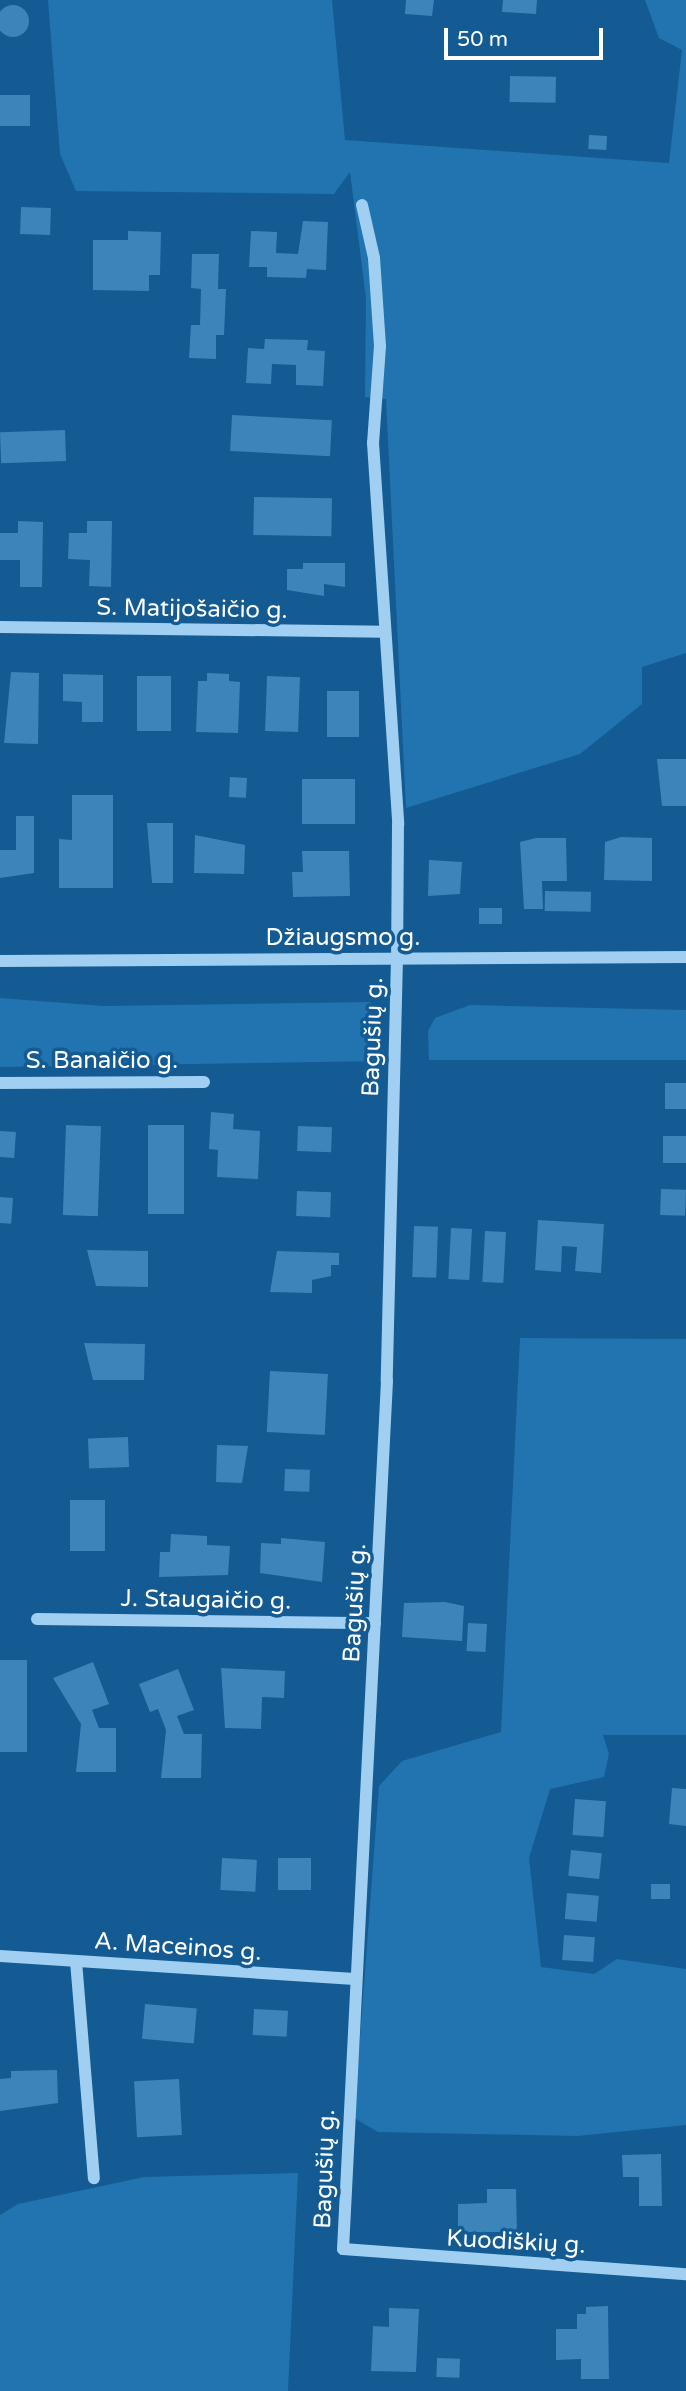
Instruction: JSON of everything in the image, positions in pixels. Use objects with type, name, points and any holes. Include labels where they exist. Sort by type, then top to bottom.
[{"type":"street","name":"Bagušių g.","points":[[343,2249],[354,1979],[375,1623],[397,958],[398,824],[373,443],[380,346],[374,258],[362,205]]},
{"type":"street","name":"S. Matijošaičio g.","points":[[0,627],[384,632]]},
{"type":"street","name":"Džiaugsmo g.","points":[[0,961],[686,957]]},
{"type":"street","name":"S. Banaičio g.","points":[[0,1083],[204,1082]]},
{"type":"street","name":"J. Staugaičio g.","points":[[37,1619],[375,1623]]},
{"type":"street","name":"A. Maceinos g.","points":[[0,1956],[354,1979]]},
{"type":"street","points":[[76,1961],[94,2178]]},
{"type":"street","name":"Kuodiškių g.","points":[[343,2249],[686,2274]]},
{"type":"shaded area","points":[[48,0],[332,0],[345,140],[669,163],[682,50],[659,38],[645,0],[686,0],[686,653],[642,667],[642,704],[580,754],[406,808],[386,399],[365,397],[366,298],[350,172],[334,194],[76,191],[60,154]]},
{"type":"shaded area","points":[[0,998],[103,1006],[370,1002],[380,1010],[384,1061],[0,1067]]},
{"type":"shaded area","points":[[470,1005],[686,1010],[686,1060],[429,1060],[428,1031],[435,1018]]},
{"type":"shaded area","points":[[520,1338],[686,1339],[686,1735],[603,1735],[609,1754],[604,1777],[550,1789],[529,1858],[541,1967],[594,1974],[617,1959],[686,1969],[686,2125],[577,2136],[378,2132],[354,2118],[379,1786],[402,1761],[501,1732]]},
{"type":"shaded area","points":[[298,2173],[288,2391],[0,2391],[0,2215],[18,2204],[144,2177]]},
{"type":"building","points":[[406,0],[434,0],[432,16],[405,14]]},
{"type":"building","points":[[503,0],[537,0],[536,14],[502,12]]},
{"type":"building","points":[[13,5],[24,10],[29,21],[24,32],[13,37],[2,32],[-3,21],[2,10]]},
{"type":"building","points":[[510,76],[556,77],[556,103],[510,102]]},
{"type":"building","points":[[0,95],[30,95],[30,126],[0,126]]},
{"type":"building","points":[[589,135],[607,136],[606,150],[588,149]]},
{"type":"building","points":[[21,207],[51,208],[50,235],[20,234]]},
{"type":"building","points":[[303,221],[328,222],[326,270],[307,269],[306,278],[267,277],[267,267],[249,267],[251,231],[277,232],[276,253],[298,254]]},
{"type":"building","points":[[128,231],[161,232],[160,275],[149,275],[149,291],[93,290],[93,240],[128,240]]},
{"type":"building","points":[[192,254],[219,254],[218,289],[226,289],[224,335],[216,335],[216,359],[189,358],[191,325],[200,325],[201,289],[191,288]]},
{"type":"building","points":[[265,339],[308,340],[307,350],[325,351],[323,386],[296,385],[296,365],[272,364],[271,384],[246,383],[248,348],[264,349]]},
{"type":"building","points":[[232,415],[332,420],[330,456],[230,451]]},
{"type":"building","points":[[65,430],[66,461],[1,463],[0,432]]},
{"type":"building","points":[[254,497],[332,498],[331,536],[253,535]]},
{"type":"building","points":[[18,521],[43,522],[42,587],[20,587],[20,560],[0,560],[0,533],[18,533]]},
{"type":"building","points":[[87,521],[112,521],[111,587],[89,586],[90,560],[68,559],[69,533],[87,533]]},
{"type":"building","points":[[303,563],[345,563],[345,587],[324,584],[324,596],[287,590],[287,569],[303,569]]},
{"type":"building","points":[[11,672],[39,673],[38,744],[4,743]]},
{"type":"building","points":[[207,673],[229,674],[229,681],[240,682],[238,733],[196,732],[198,681],[207,681]]},
{"type":"building","points":[[63,674],[103,675],[103,722],[82,722],[82,702],[63,701]]},
{"type":"building","points":[[137,676],[171,676],[171,731],[137,731]]},
{"type":"building","points":[[267,676],[300,677],[298,732],[265,731]]},
{"type":"building","points":[[327,691],[359,691],[359,737],[327,737]]},
{"type":"building","points":[[657,759],[686,759],[686,806],[662,806]]},
{"type":"building","points":[[230,777],[247,778],[246,798],[229,797]]},
{"type":"building","points":[[302,779],[355,779],[355,824],[302,824]]},
{"type":"building","points":[[72,795],[113,795],[113,888],[59,888],[59,839],[72,840]]},
{"type":"building","points":[[16,816],[34,816],[34,873],[0,878],[0,850],[16,850]]},
{"type":"building","points":[[147,823],[173,823],[173,883],[152,883]]},
{"type":"building","points":[[195,835],[245,845],[244,874],[194,873]]},
{"type":"building","points":[[621,837],[652,838],[652,881],[604,880],[605,842]]},
{"type":"building","points":[[536,838],[566,838],[567,881],[542,881],[543,909],[524,909],[520,842]]},
{"type":"building","points":[[302,851],[349,851],[350,896],[293,897],[292,872],[303,872]]},
{"type":"building","points":[[429,860],[462,862],[460,894],[428,896]]},
{"type":"building","points":[[545,891],[591,892],[591,912],[545,911]]},
{"type":"building","points":[[479,908],[502,908],[502,924],[479,924]]},
{"type":"building","points":[[665,1083],[686,1083],[686,1109],[665,1109]]},
{"type":"building","points":[[211,1112],[234,1114],[233,1129],[260,1131],[258,1179],[217,1177],[218,1150],[209,1149]]},
{"type":"building","points":[[66,1125],[101,1126],[98,1216],[63,1215]]},
{"type":"building","points":[[148,1125],[184,1125],[184,1214],[148,1214]]},
{"type":"building","points":[[298,1126],[332,1127],[331,1152],[297,1151]]},
{"type":"building","points":[[0,1131],[16,1132],[14,1158],[0,1157]]},
{"type":"building","points":[[663,1136],[686,1136],[686,1163],[663,1163]]},
{"type":"building","points":[[661,1189],[686,1190],[685,1216],[660,1215]]},
{"type":"building","points":[[297,1191],[331,1192],[330,1217],[296,1216]]},
{"type":"building","points":[[0,1197],[13,1198],[11,1224],[0,1223]]},
{"type":"building","points":[[538,1220],[604,1224],[601,1273],[575,1271],[577,1247],[562,1246],[561,1272],[535,1270]]},
{"type":"building","points":[[414,1226],[438,1227],[436,1278],[412,1277]]},
{"type":"building","points":[[451,1228],[472,1229],[469,1280],[448,1279]]},
{"type":"building","points":[[485,1231],[506,1232],[503,1283],[482,1282]]},
{"type":"building","points":[[87,1250],[148,1251],[148,1287],[96,1286]]},
{"type":"building","points":[[277,1251],[339,1253],[339,1265],[331,1265],[331,1276],[312,1280],[312,1293],[270,1292]]},
{"type":"building","points":[[84,1343],[145,1344],[144,1380],[93,1380]]},
{"type":"building","points":[[270,1371],[328,1374],[325,1435],[267,1432]]},
{"type":"building","points":[[128,1437],[129,1467],[89,1468],[88,1438]]},
{"type":"building","points":[[217,1445],[248,1446],[242,1483],[216,1482]]},
{"type":"building","points":[[285,1469],[310,1470],[309,1492],[284,1491]]},
{"type":"building","points":[[70,1500],[105,1500],[105,1551],[70,1551]]},
{"type":"building","points":[[171,1534],[207,1536],[207,1545],[230,1546],[228,1575],[159,1577],[160,1552],[170,1552]]},
{"type":"building","points":[[281,1538],[325,1542],[322,1582],[260,1573],[261,1543],[281,1544]]},
{"type":"building","points":[[445,1602],[464,1606],[462,1641],[402,1637],[404,1603]]},
{"type":"building","points":[[468,1623],[487,1624],[486,1652],[467,1651]]},
{"type":"building","points":[[0,1660],[27,1660],[27,1752],[0,1752]]},
{"type":"building","points":[[93,1662],[109,1704],[92,1710],[99,1728],[116,1728],[116,1772],[76,1772],[81,1724],[53,1678]]},
{"type":"building","points":[[221,1668],[285,1671],[284,1698],[262,1697],[261,1729],[225,1728]]},
{"type":"building","points":[[178,1669],[194,1710],[177,1716],[184,1734],[202,1734],[201,1778],[161,1778],[166,1730],[158,1709],[150,1712],[139,1684]]},
{"type":"building","points":[[672,1788],[686,1789],[686,1826],[669,1824]]},
{"type":"building","points":[[575,1799],[606,1801],[603,1837],[572,1835]]},
{"type":"building","points":[[571,1850],[602,1853],[599,1879],[568,1876]]},
{"type":"building","points":[[222,1858],[257,1860],[255,1892],[220,1890]]},
{"type":"building","points":[[278,1858],[311,1858],[311,1890],[278,1890]]},
{"type":"building","points":[[651,1884],[670,1884],[670,1899],[651,1899]]},
{"type":"building","points":[[567,1893],[599,1896],[597,1922],[565,1919]]},
{"type":"building","points":[[564,1935],[595,1937],[593,1962],[562,1960]]},
{"type":"building","points":[[145,2004],[197,2009],[194,2043],[142,2039]]},
{"type":"building","points":[[254,2009],[288,2011],[287,2037],[253,2035]]},
{"type":"building","points":[[57,2070],[58,2103],[0,2111],[0,2079],[11,2078],[11,2071]]},
{"type":"building","points":[[179,2079],[182,2135],[137,2137],[134,2081]]},
{"type":"building","points":[[661,2154],[662,2206],[639,2206],[639,2177],[623,2177],[622,2155]]},
{"type":"building","points":[[487,2189],[516,2189],[517,2232],[458,2232],[458,2204],[487,2203]]},
{"type":"building","points":[[608,2306],[609,2379],[581,2379],[581,2359],[556,2360],[556,2329],[577,2329],[577,2314],[586,2314],[586,2307]]},
{"type":"building","points":[[389,2308],[419,2309],[416,2372],[371,2371],[373,2326],[389,2327]]},
{"type":"building","points":[[437,2358],[460,2359],[459,2378],[436,2377]]}]
